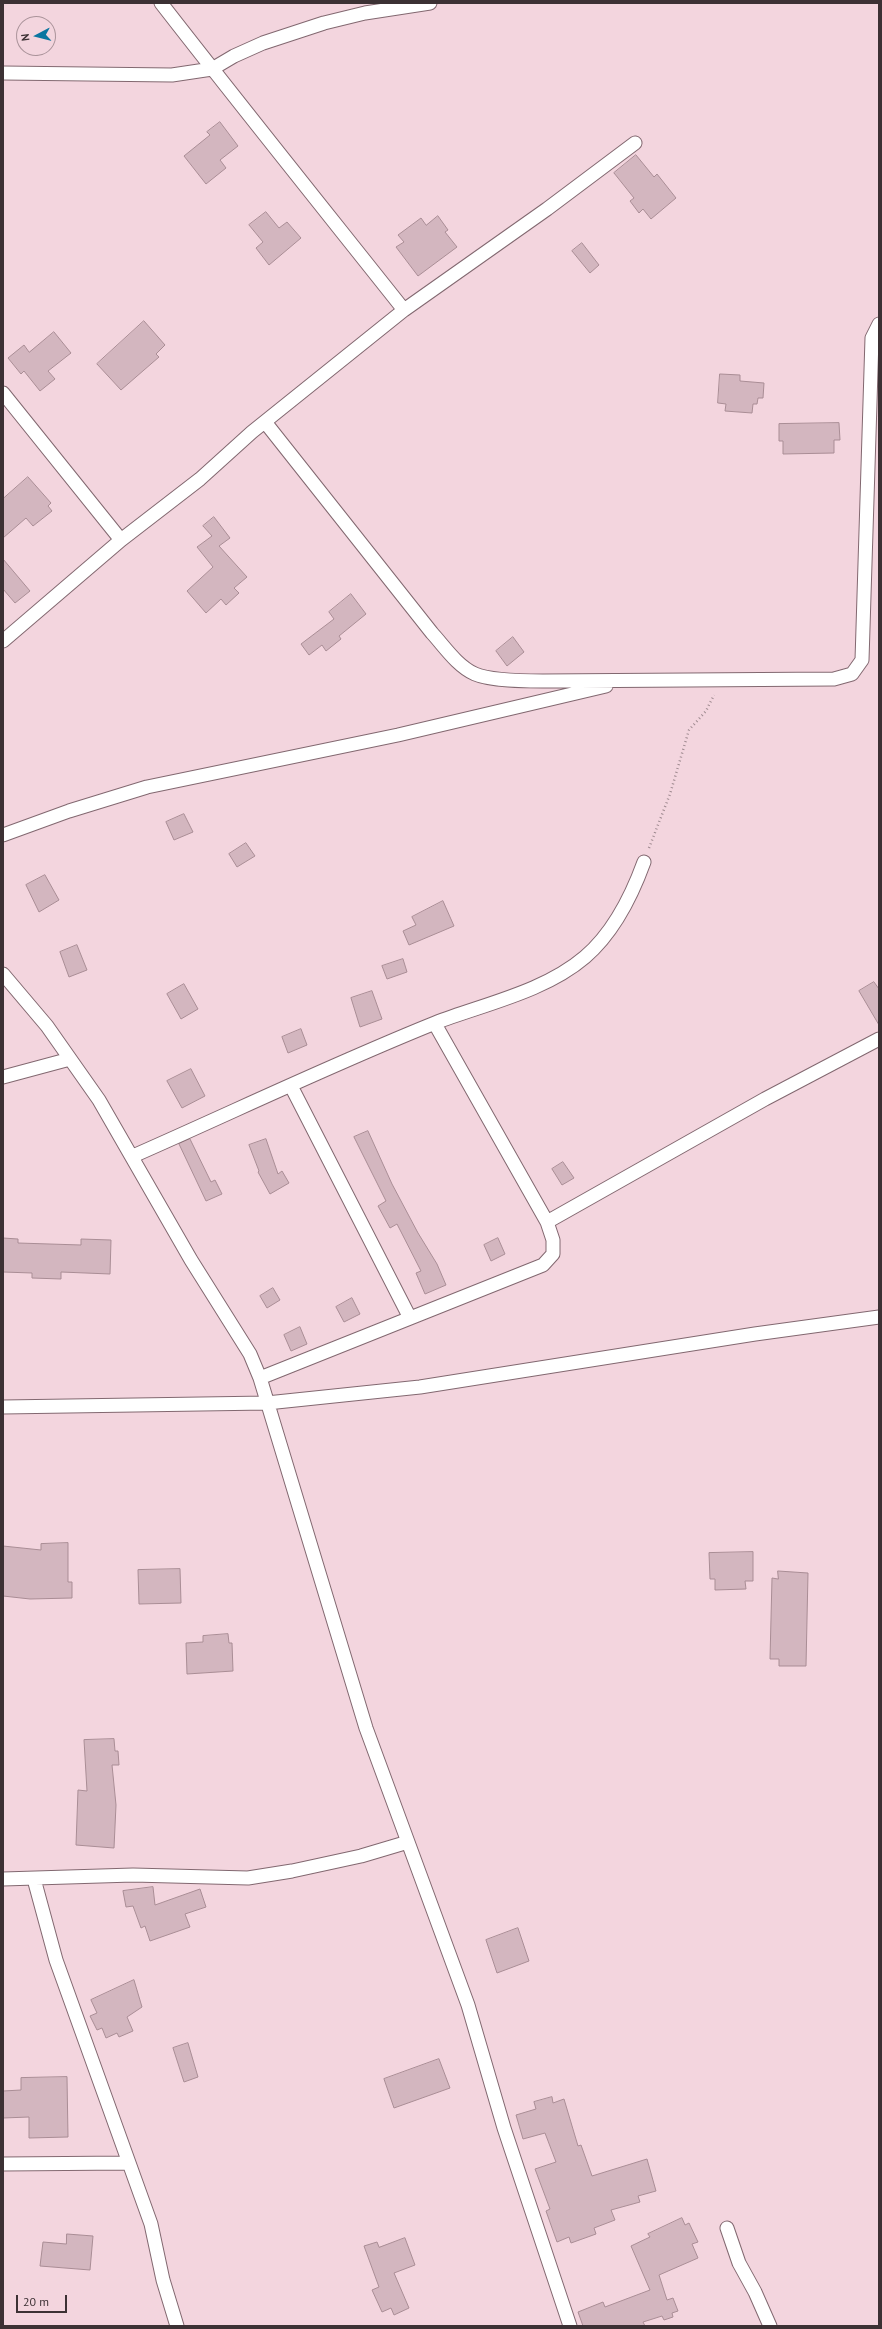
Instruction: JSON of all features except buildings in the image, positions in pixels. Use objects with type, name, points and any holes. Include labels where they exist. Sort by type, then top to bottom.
[{"type":"street","points":[[162,3],[212,69],[404,310]]},
{"type":"street","points":[[3,73],[172,75],[212,69],[234,56],[263,43],[324,23],[365,13],[430,3]]},
{"type":"street","points":[[3,641],[121,540],[200,479],[220,458],[404,310],[547,209],[635,143]]},
{"type":"street","points":[[265,422],[432,633],[457,661],[475,674],[514,681],[720,681],[834,679],[852,674],[862,660],[874,494],[872,338],[879,324]]},
{"type":"street","points":[[3,393],[121,540]]},
{"type":"street","points":[[3,835],[69,811],[147,787],[398,735],[627,681]]},
{"type":"street","points":[[133,1156],[435,1024],[531,988],[563,972],[586,957],[605,935],[633,892],[644,862]]},
{"type":"street","points":[[3,974],[47,1026],[99,1100],[133,1156],[191,1260],[250,1354],[260,1378],[366,1728],[468,2005],[504,2128],[570,2326]]},
{"type":"street","points":[[260,1378],[543,1265],[553,1254],[553,1240],[547,1222],[435,1024]]},
{"type":"street","points":[[547,1222],[765,1099],[879,1039]]},
{"type":"street","points":[[3,1077],[70,1059]]},
{"type":"street","points":[[291,1086],[410,1318]]},
{"type":"street","points":[[3,1407],[267,1403],[420,1387],[755,1334],[879,1318]]},
{"type":"street","points":[[3,1879],[133,1875],[248,1878],[292,1871],[362,1856],[408,1842]]},
{"type":"street","points":[[34,1879],[56,1960],[151,2224],[163,2280],[177,2326]]},
{"type":"street","points":[[3,2164],[128,2163]]},
{"type":"street","points":[[727,2228],[739,2263],[755,2292],[770,2326]]},
{"type":"path","points":[[644,862],[670,794],[689,730],[706,711],[720,681]]}]
